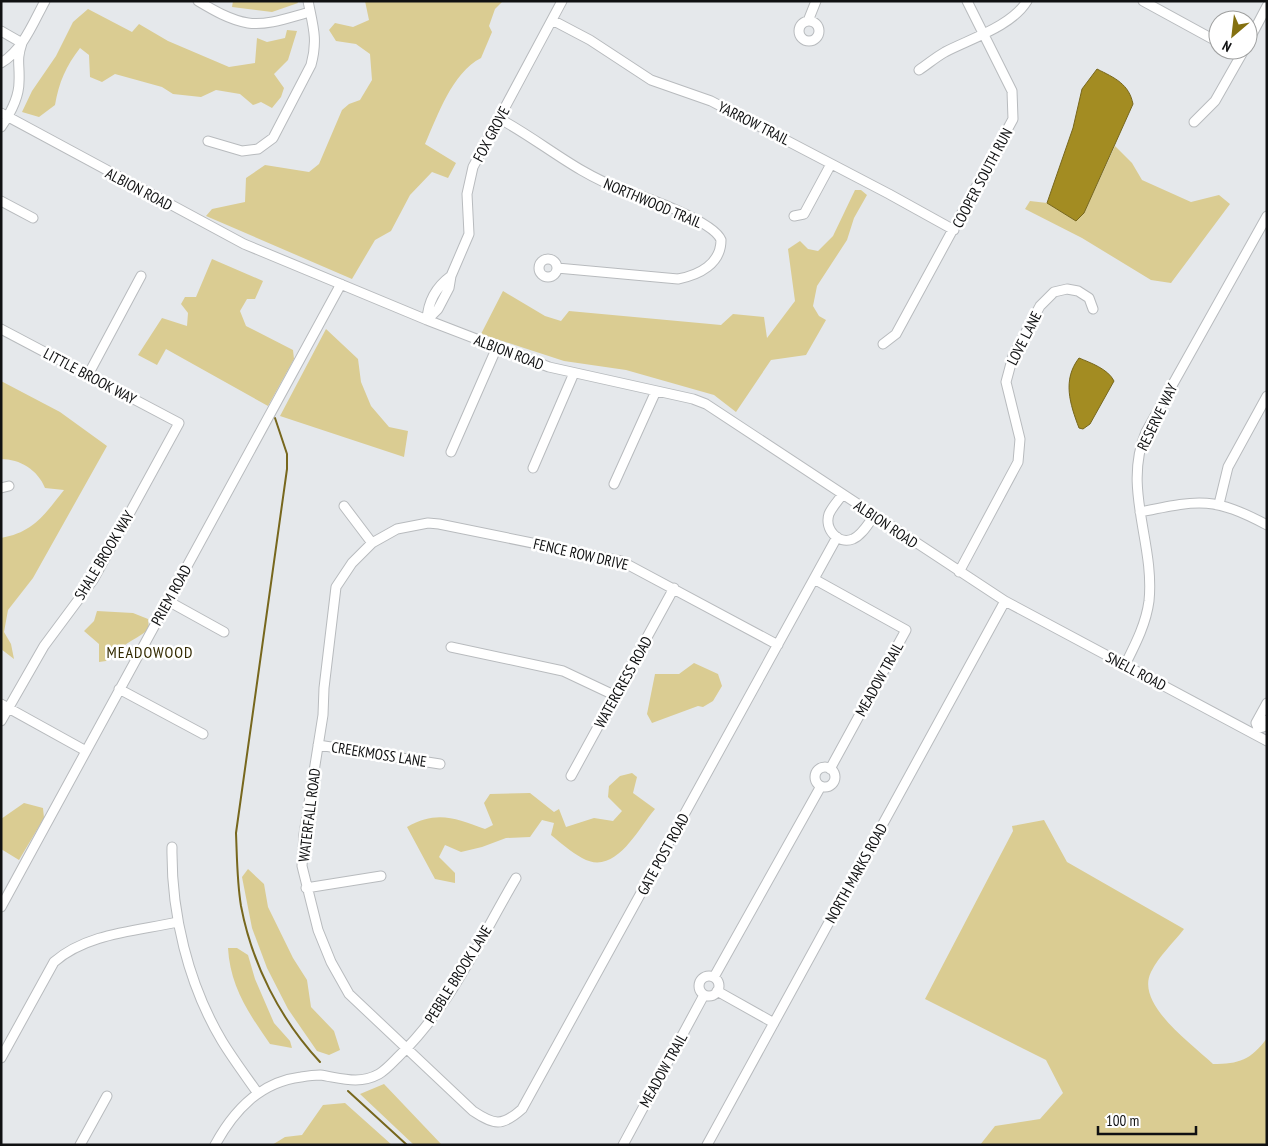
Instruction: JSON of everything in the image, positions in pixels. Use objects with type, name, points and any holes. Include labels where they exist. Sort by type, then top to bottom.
[{"type":"street","points":[[1,63],[12,56],[22,42],[45,1]]},
{"type":"street","points":[[198,1],[226,16],[249,23],[268,22],[310,12]]},
{"type":"street","points":[[208,141],[242,151],[258,149],[273,138],[311,65],[316,40],[308,1]]},
{"type":"street","name":"FOX GROVE","points":[[427,320],[428,306],[440,284],[451,276],[469,234],[467,194],[473,167],[562,1]]},
{"type":"street","points":[[808,21],[816,1]]},
{"type":"street","name":"COOPER SOUTH RUN","points":[[883,344],[896,334],[1013,119],[1012,91],[967,1]]},
{"type":"street","points":[[919,70],[943,54],[1015,16],[1026,1]]},
{"type":"street","points":[[1143,1],[1208,37]]},
{"type":"street","points":[[1258,23],[1267,6]]},
{"type":"street","name":"YARROW TRAIL","points":[[552,20],[590,40],[651,80],[711,101],[954,230]]},
{"type":"street","points":[[1,31],[22,42]]},
{"type":"street","points":[[1,127],[5,115],[18,92],[20,81],[17,57],[22,42]]},
{"type":"street","points":[[1194,122],[1215,101],[1235,60]]},
{"type":"street","name":"ALBION ROAD","points":[[5,115],[244,244],[427,320],[539,364],[706,404],[1005,601]]},
{"type":"street","name":"NORTHWOOD TRAIL","points":[[500,119],[578,169],[604,182],[660,203],[716,232],[721,240],[720,252],[711,265],[698,274],[678,279],[557,268]]},
{"type":"street","points":[[794,216],[804,214],[832,164]]},
{"type":"street","points":[[1,201],[33,218]]},
{"type":"street","name":"RESERVE WAY","points":[[1125,665],[1142,629],[1149,600],[1136,480],[1137,462],[1146,432],[1267,216]]},
{"type":"street","points":[[88,375],[141,276]]},
{"type":"street","name":"PRIEM ROAD","points":[[1,907],[341,284]]},
{"type":"street","name":"LOVE LANE","points":[[959,572],[1018,462],[1020,439],[1006,382],[1013,356],[1040,306],[1054,292],[1067,289],[1078,291],[1089,298],[1093,309]]},
{"type":"street","name":"LITTLE BROOK WAY","points":[[1,329],[179,423]]},
{"type":"street","points":[[451,452],[497,347]]},
{"type":"street","points":[[533,468],[574,373]]},
{"type":"street","points":[[614,484],[656,391]]},
{"type":"street","points":[[1219,504],[1228,467],[1267,396]]},
{"type":"street","name":"SHALE BROOK WAY","points":[[1,721],[5,706],[44,646],[93,580],[179,423]]},
{"type":"street","points":[[842,495],[828,518],[829,528],[837,538],[846,540],[855,538],[874,516]]},
{"type":"street","points":[[1140,512],[1190,503],[1219,504],[1267,525]]},
{"type":"street","points":[[344,506],[372,543]]},
{"type":"street","name":"FENCE ROW DRIVE","points":[[372,543],[397,529],[428,523],[614,559],[634,566],[778,645]]},
{"type":"street","name":"GATE POST ROAD","points":[[463,1102],[490,1122],[510,1120],[522,1109],[837,538]]},
{"type":"street","name":"WATERFALL ROAD","points":[[372,543],[352,563],[336,587],[318,745],[304,834],[302,866],[306,888],[321,938],[331,962],[349,994],[463,1102]]},
{"type":"street","name":"MEADOW TRAIL","points":[[814,579],[906,630],[830,769]]},
{"type":"street","name":"WATERCRESS ROAD","points":[[571,776],[674,588]]},
{"type":"street","name":"SNELL ROAD","points":[[1005,601],[1125,665],[1256,731],[1267,741]]},
{"type":"street","name":"NORTH MARKS ROAD","points":[[707,1145],[1005,601]]},
{"type":"street","points":[[168,602],[224,632]]},
{"type":"street","points":[[451,647],[564,671],[616,696]]},
{"type":"street","points":[[119,689],[203,734]]},
{"type":"street","points":[[1267,703],[1256,723],[1256,731],[1263,727],[1267,720]]},
{"type":"street","points":[[5,706],[86,751]]},
{"type":"street","name":"CREEKMOSS LANE","points":[[318,745],[440,764]]},
{"type":"street","name":"MEADOW TRAIL","points":[[821,768],[830,769],[835,775],[833,784],[828,787],[821,786],[816,780],[816,773],[821,768]]},
{"type":"street","name":"MEADOW TRAIL","points":[[623,1145],[704,995],[698,988],[699,982],[706,976],[714,977],[821,786]]},
{"type":"street","points":[[172,846],[173,894],[178,922],[194,977],[206,1009],[222,1041],[257,1092]]},
{"type":"street","points":[[306,888],[380,876]]},
{"type":"street","name":"PEBBLE BROOK LANE","points":[[216,1145],[240,1108],[257,1092],[290,1078],[317,1075],[344,1080],[364,1081],[381,1073],[406,1050],[437,1013],[516,878]]},
{"type":"street","points":[[1,1058],[54,962],[65,952],[89,940],[178,922]]},
{"type":"street","points":[[714,977],[718,982],[717,992]]},
{"type":"street","points":[[717,992],[774,1022]]},
{"type":"street","points":[[704,995],[711,996],[717,992]]},
{"type":"street","points":[[80,1145],[107,1096]]},
{"type":"shaded area","points":[[233,1],[297,1],[298,3],[272,12],[232,7]]},
{"type":"shaded area","points":[[365,1],[503,1],[495,9],[489,26],[492,32],[481,58],[471,65],[454,84],[425,144],[456,163],[448,178],[432,172],[410,195],[391,231],[375,240],[352,279],[206,216],[212,209],[245,202],[246,178],[265,165],[309,172],[319,164],[342,110],[349,104],[360,100],[372,80],[370,54],[356,44],[336,41],[329,30],[335,23],[353,27],[369,20]]},
{"type":"shaded area","points":[[88,9],[132,32],[139,24],[168,41],[229,67],[255,63],[257,38],[267,42],[285,38],[287,30],[297,31],[288,60],[274,74],[284,88],[281,97],[272,108],[261,102],[253,105],[240,94],[216,90],[201,97],[173,94],[162,87],[115,74],[102,82],[90,77],[89,55],[80,48],[64,75],[55,105],[39,117],[22,112],[32,91],[56,56],[73,22]]},
{"type":"shaded area","points":[[1097,69],[1120,82],[1128,91],[1133,104],[1084,213],[1076,221],[1047,203],[1073,128],[1082,89]]},
{"type":"shaded area","points":[[1115,146],[1132,163],[1142,180],[1191,202],[1219,195],[1230,204],[1171,283],[1151,280],[1082,238],[1025,209],[1030,201],[1047,203],[1076,221],[1084,213]]},
{"type":"shaded area","points":[[855,190],[861,190],[867,195],[854,218],[847,240],[817,286],[813,306],[819,316],[826,320],[806,355],[771,360],[736,412],[714,395],[626,370],[564,361],[481,334],[503,291],[545,316],[561,321],[569,311],[721,325],[733,314],[764,317],[767,338],[795,301],[788,249],[800,241],[808,249],[818,251],[833,236]]},
{"type":"shaded area","points":[[212,259],[263,281],[255,299],[247,299],[240,311],[246,326],[293,350],[294,359],[268,406],[166,349],[157,365],[138,355],[162,318],[187,326],[188,313],[181,304],[185,297],[196,297]]},
{"type":"shaded area","points":[[326,329],[358,359],[361,382],[371,406],[389,427],[408,431],[404,457],[280,416]]},
{"type":"shaded area","points":[[1079,358],[1094,364],[1108,373],[1114,381],[1090,424],[1083,429],[1079,428],[1069,392],[1071,375]]},
{"type":"shaded area","points":[[1,381],[60,412],[107,446],[33,578],[8,610],[4,632],[11,644],[14,659],[1,649],[1,538],[30,527],[44,515],[64,490],[45,488],[38,476],[28,467],[15,461],[1,459]]},
{"type":"shaded area","points":[[97,611],[133,613],[148,619],[149,629],[121,647],[106,661],[99,662],[99,644],[84,631],[94,621]]},
{"type":"shaded area","points":[[694,663],[718,674],[722,686],[713,701],[703,707],[698,706],[652,723],[647,714],[655,674],[679,674]]},
{"type":"shaded area","points":[[632,773],[637,777],[633,793],[655,809],[633,839],[615,856],[605,861],[594,862],[574,853],[551,835],[554,823],[542,820],[530,837],[506,838],[461,852],[445,845],[439,857],[455,873],[455,883],[435,879],[407,827],[428,819],[446,817],[485,829],[493,825],[484,803],[490,794],[530,793],[554,812],[559,809],[566,827],[594,818],[613,821],[622,811],[608,797],[609,786],[620,776]]},
{"type":"shaded area","points":[[24,803],[43,808],[44,818],[19,860],[1,849],[1,819]]},
{"type":"shaded area","points":[[1044,820],[1067,862],[1184,929],[1154,966],[1148,984],[1151,997],[1158,1010],[1179,1034],[1213,1064],[1237,1062],[1244,1059],[1250,1056],[1267,1038],[1267,1145],[980,1145],[995,1126],[1040,1119],[1063,1093],[1046,1060],[925,999],[1013,831],[1012,826]]},
{"type":"shaded area","points":[[248,869],[264,884],[268,907],[293,958],[307,980],[311,1007],[334,1031],[340,1050],[329,1055],[317,1051],[288,1009],[267,968],[252,928],[242,877]]},
{"type":"shaded area","points":[[228,948],[237,948],[248,955],[255,979],[274,1023],[290,1041],[292,1048],[270,1044],[255,1022],[242,999],[232,975]]},
{"type":"shaded area","points":[[384,1084],[442,1145],[414,1145],[360,1094]]},
{"type":"shaded area","points":[[345,1103],[392,1145],[272,1145],[285,1137],[302,1135],[323,1105]]},
{"type":"waterway","points":[[275,418],[287,454],[287,469],[236,833],[238,879],[246,928],[260,970],[292,1028],[320,1062]]},
{"type":"waterway","points":[[348,1091],[407,1145]]},
{"type":"district","name":"MEADOWOOD","points":[[150,652]]}]
